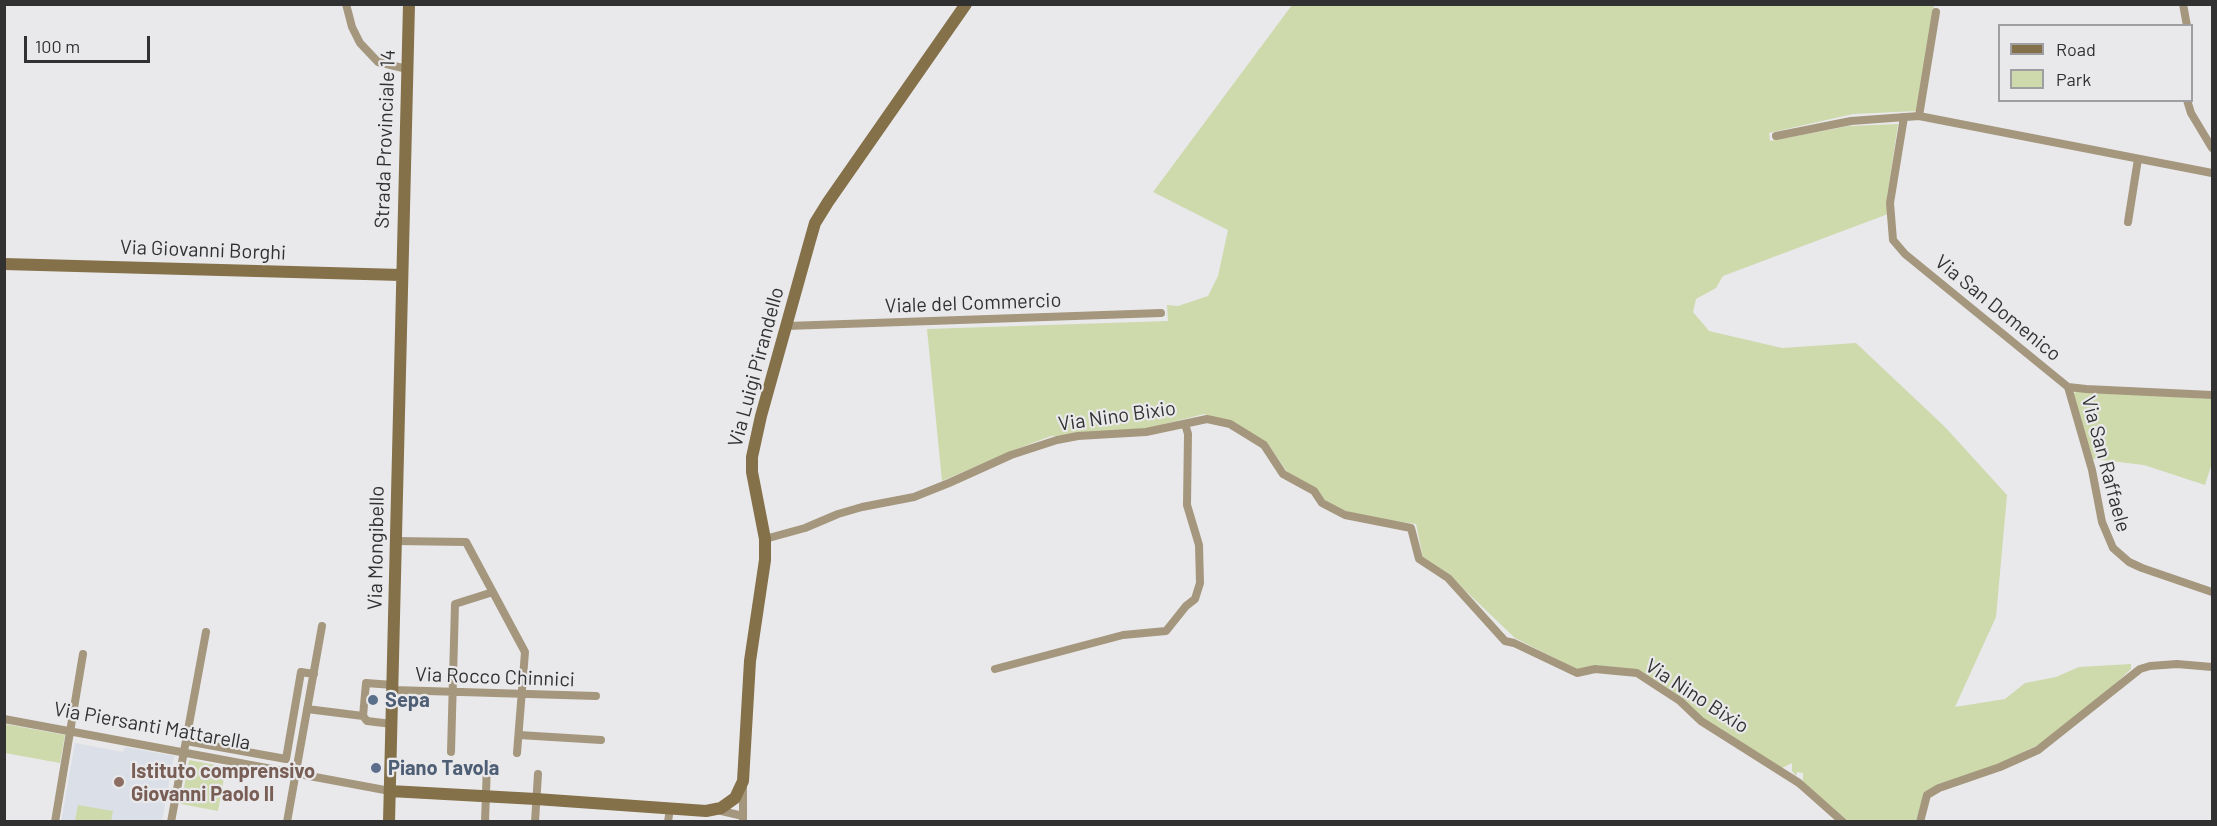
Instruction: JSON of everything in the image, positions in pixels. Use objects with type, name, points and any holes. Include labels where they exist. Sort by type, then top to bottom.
[{"type":"street","points":[[346,4],[352,27],[360,43],[372,56],[378,62],[407,69]]},
{"type":"street","name":"Strada Provinciale 14","points":[[401,275],[409,4]]},
{"type":"street","name":"Via Luigi Pirandello","points":[[743,819],[750,662],[763,579],[765,539],[753,478],[752,457],[761,416],[815,223],[966,4]]},
{"type":"street","points":[[2183,4],[2187,24]]},
{"type":"street","points":[[1919,116],[1936,12]]},
{"type":"street","points":[[2188,102],[2212,148]]},
{"type":"street","points":[[1776,136],[1851,121],[1919,116],[2212,173]]},
{"type":"street","name":"Via San Domenico","points":[[1904,117],[1890,203],[1893,240],[1905,254],[2068,387],[2212,395]]},
{"type":"street","points":[[2128,222],[2138,159]]},
{"type":"street","name":"Via Giovanni Borghi","points":[[4,264],[401,275]]},
{"type":"street","name":"Via Mongibello","points":[[389,822],[401,275]]},
{"type":"street","name":"Viale del Commercio","points":[[787,326],[1161,313]]},
{"type":"street","name":"Via San Raffaele","points":[[2068,387],[2092,471],[2102,522],[2112,548],[2129,562],[2142,568],[2212,592]]},
{"type":"street","name":"Via Nino Bixio","points":[[765,539],[787,534],[862,507],[914,497],[1011,455],[1057,440],[1078,436],[1133,434],[1207,419],[1230,424],[1264,446],[1282,474],[1314,491],[1322,503],[1345,515],[1411,528],[1419,558],[1448,578],[1505,641],[1514,643],[1577,673],[1595,669],[1637,673],[1680,701],[1701,721],[1799,783],[1844,822]]},
{"type":"street","points":[[995,669],[1123,635],[1166,631],[1174,624],[1186,606],[1195,599],[1200,583],[1199,545],[1187,505],[1188,434],[1185,424]]},
{"type":"street","points":[[395,540],[466,542],[525,652],[517,753]]},
{"type":"street","points":[[451,752],[455,604],[493,592]]},
{"type":"street","points":[[286,822],[322,626]]},
{"type":"street","points":[[171,822],[206,632]]},
{"type":"street","points":[[55,822],[83,654]]},
{"type":"street","points":[[1920,822],[1927,795],[1939,788],[2000,767],[2038,750],[2140,669],[2178,664],[2212,667]]},
{"type":"street","points":[[186,741],[286,759],[301,672],[314,674]]},
{"type":"street","name":"Via Rocco Chinnici","points":[[363,716],[366,683],[453,692],[596,696]]},
{"type":"street","points":[[307,710],[363,716],[367,721],[392,724]]},
{"type":"street","name":"Via Piersanti Mattarella","points":[[4,719],[390,791],[715,810]]},
{"type":"street","points":[[519,735],[601,740]]},
{"type":"street","points":[[485,822],[487,764]]},
{"type":"street","points":[[535,822],[538,774]]},
{"type":"street","points":[[715,810],[735,798],[743,781]]},
{"type":"street","points":[[668,822],[669,808]]},
{"type":"street","points":[[715,810],[743,819]]},
{"type":"shaded area","name":"Istituto comprensivo Giovanni Paolo II","points":[[75,743],[123,752],[125,747],[174,756],[162,821],[61,822]]},
{"type":"green space","points":[[1292,5],[1934,5],[1917,111],[1853,114],[1769,133],[1770,141],[1849,126],[1898,124],[1887,197],[1888,214],[1723,276],[1716,288],[1696,299],[1693,312],[1709,331],[1782,348],[1856,343],[1945,427],[2007,495],[1996,617],[1955,707],[2005,699],[2025,683],[2056,677],[2079,667],[2131,664],[2131,669],[2040,744],[1923,797],[1916,821],[1848,821],[1803,782],[1803,773],[1797,772],[1796,776],[1792,771],[1792,763],[1782,768],[1703,720],[1638,670],[1595,665],[1578,670],[1515,638],[1451,577],[1423,558],[1416,524],[1355,515],[1328,503],[1316,490],[1288,473],[1268,444],[1235,423],[1204,414],[1133,432],[1051,436],[942,481],[927,329],[1168,321],[1167,305],[1178,306],[1208,296],[1218,276],[1228,230],[1153,192]]},
{"type":"green space","points":[[2078,391],[2212,399],[2212,463],[2205,485],[2144,465],[2093,459],[2072,394]]},
{"type":"green space","points":[[5,724],[65,735],[60,763],[5,753]]},
{"type":"green space","points":[[189,760],[226,767],[218,811],[181,804]]},
{"type":"green space","points":[[78,805],[113,811],[111,821],[75,821]]},
{"type":"place","name":"Sepa","points":[[373,700]]},
{"type":"place","name":"Piano Tavola","points":[[376,768]]},
{"type":"place","name":"Istituto comprensivo Giovanni Paolo II","points":[[119,782]]}]
